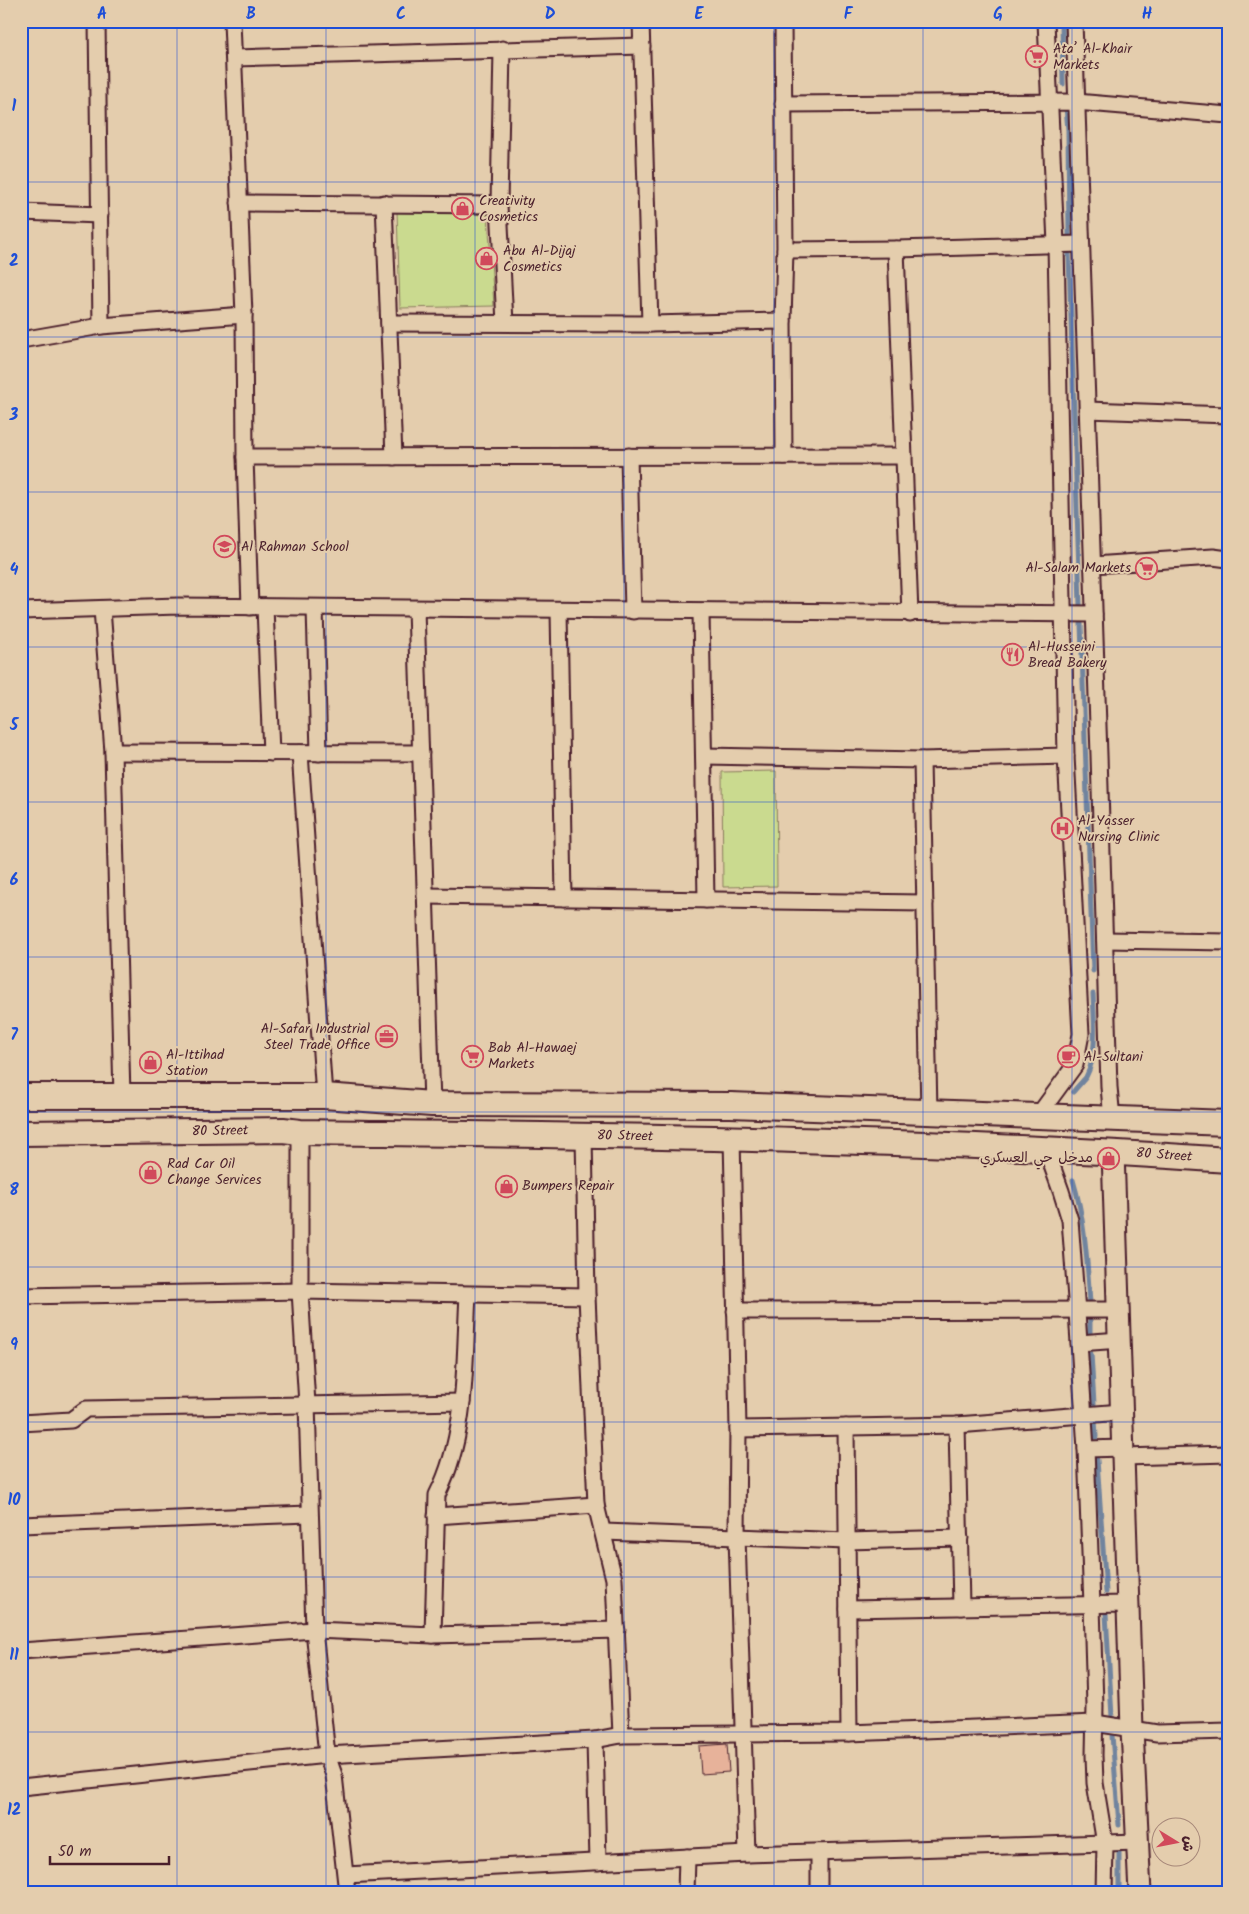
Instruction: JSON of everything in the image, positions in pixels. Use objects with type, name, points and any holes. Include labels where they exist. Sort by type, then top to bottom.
[{"type":"main road","points":[[21,1096],[324,1096],[432,1104],[731,1105],[1228,1123]]},
{"type":"main road","name":"80 Street","points":[[21,1133],[283,1130],[300,1132],[732,1138],[1046,1149],[1228,1160]]},
{"type":"street","points":[[97,21],[101,326]]},
{"type":"street","points":[[232,21],[244,315],[245,457],[250,607]]},
{"type":"street","points":[[641,21],[650,324]]},
{"type":"street","points":[[783,21],[784,456]]},
{"type":"street","points":[[1037,1117],[1075,1065],[1080,1034],[1066,756],[1056,244],[1046,21]]},
{"type":"street","points":[[1074,21],[1109,1087],[1112,1119]]},
{"type":"street","points":[[234,58],[642,46]]},
{"type":"street","points":[[502,49],[499,205],[505,323]]},
{"type":"street","points":[[783,104],[1076,102],[1228,115]]},
{"type":"street","points":[[239,203],[499,205]]},
{"type":"street","points":[[384,203],[394,457]]},
{"type":"street","points":[[21,212],[100,215]]},
{"type":"street","points":[[785,250],[896,250],[1082,244]]},
{"type":"street","points":[[896,250],[910,614]]},
{"type":"street","points":[[21,340],[101,326],[244,315]]},
{"type":"street","points":[[388,323],[650,324],[783,321]]},
{"type":"street","points":[[1087,410],[1228,415]]},
{"type":"street","points":[[629,456],[633,611]]},
{"type":"street","points":[[245,457],[904,456]]},
{"type":"street","points":[[1093,565],[1213,557],[1228,559]]},
{"type":"street","points":[[21,611],[178,606],[910,614],[1094,614]]},
{"type":"street","points":[[265,607],[272,752]]},
{"type":"street","points":[[314,608],[319,753]]},
{"type":"street","points":[[102,609],[113,752],[122,1096]]},
{"type":"street","points":[[416,609],[432,1104]]},
{"type":"street","points":[[559,610],[564,898]]},
{"type":"street","points":[[701,612],[706,900]]},
{"type":"street","points":[[113,752],[421,753]]},
{"type":"street","points":[[300,753],[324,1096]]},
{"type":"street","points":[[705,756],[922,760],[1066,756]]},
{"type":"street","points":[[922,760],[929,1113]]},
{"type":"street","points":[[425,896],[925,903]]},
{"type":"street","points":[[1105,940],[1228,942]]},
{"type":"street","points":[[1078,984],[1106,983]]},
{"type":"street","points":[[300,1132],[300,1292],[314,1630],[328,1755],[334,1775],[347,1893]]},
{"type":"street","points":[[584,1136],[587,1296],[596,1506],[604,1532],[614,1579],[621,1734]]},
{"type":"street","points":[[732,1138],[738,1429],[738,1536],[747,1854]]},
{"type":"street","points":[[1046,1149],[1062,1191],[1070,1220],[1086,1450],[1092,1605],[1095,1783],[1105,1844],[1104,1893]]},
{"type":"street","points":[[1113,1152],[1132,1729],[1140,1893]]},
{"type":"street","points":[[21,1296],[300,1292],[587,1296]]},
{"type":"street","points":[[433,1635],[437,1495],[447,1476],[458,1434],[462,1402],[468,1295]]},
{"type":"street","points":[[735,1311],[1077,1312],[1118,1310]]},
{"type":"street","points":[[1079,1343],[1120,1340]]},
{"type":"street","points":[[21,1423],[71,1420],[86,1409],[462,1402]]},
{"type":"street","points":[[738,1429],[957,1425],[1122,1412]]},
{"type":"street","points":[[957,1425],[962,1607]]},
{"type":"street","points":[[846,1427],[849,1733]]},
{"type":"street","points":[[1086,1450],[1228,1454]]},
{"type":"street","points":[[436,1516],[596,1506]]},
{"type":"street","points":[[21,1525],[309,1514]]},
{"type":"street","points":[[604,1532],[847,1541],[960,1538]]},
{"type":"street","points":[[848,1609],[1128,1604]]},
{"type":"street","points":[[21,1651],[314,1630],[433,1635],[617,1630]]},
{"type":"street","points":[[21,1787],[328,1755],[595,1740],[621,1734],[849,1733],[1095,1723],[1157,1733],[1228,1731]]},
{"type":"street","points":[[595,1740],[598,1862]]},
{"type":"street","points":[[346,1876],[747,1854],[1138,1842]]},
{"type":"street","points":[[819,1852],[819,1893]]},
{"type":"street","points":[[686,1893],[687,1857]]},
{"type":"street","points":[[21,1885],[22,1893]]},
{"type":"green space","points":[[397,211],[488,215],[494,306],[400,308]]},
{"type":"green space","points":[[776,771],[777,886],[723,887],[722,772]]},
{"type":"building","points":[[727,1744],[729,1772],[701,1774],[699,1746]]},
{"type":"waterway","points":[[1062,21],[1063,84]]},
{"type":"waterway","points":[[1066,107],[1069,235]]},
{"type":"waterway","points":[[1069,254],[1080,605]]},
{"type":"waterway","points":[[1081,624],[1093,971]]},
{"type":"waterway","points":[[1073,1092],[1086,1077],[1092,1059],[1094,1048],[1093,994]]},
{"type":"waterway","points":[[1073,1180],[1083,1225],[1090,1302]]},
{"type":"waterway","points":[[1090,1321],[1090,1334]]},
{"type":"waterway","points":[[1091,1354],[1094,1404]]},
{"type":"waterway","points":[[1095,1420],[1096,1437]]},
{"type":"waterway","points":[[1097,1460],[1106,1592]]},
{"type":"waterway","points":[[1106,1614],[1112,1717]]},
{"type":"waterway","points":[[1112,1735],[1119,1825]]},
{"type":"waterway","points":[[1119,1853],[1119,1893]]},
{"type":"place","name":"Ata’ Al-Khair Markets","points":[[1037,57]]},
{"type":"place","name":"Creativity Cosmetics","points":[[463,209]]},
{"type":"place","name":"Abu Al-Dijaj Cosmetics","points":[[487,259]]},
{"type":"place","name":"Al Rahman School","points":[[225,547]]},
{"type":"place","name":"Al-Salam Markets","points":[[1147,568]]},
{"type":"place","name":"Al-Husseini Bread Bakery","points":[[1012,655]]},
{"type":"place","name":"Al-Yasser Nursing Clinic","points":[[1062,829]]},
{"type":"place","name":"Al-Safar Industrial Steel Trade Office","points":[[386,1037]]},
{"type":"place","name":"Bab Al-Hawaej Markets","points":[[472,1056]]},
{"type":"place","name":"Al-Sultani","points":[[1068,1057]]},
{"type":"place","name":"Al-Ittihad Station","points":[[150,1063]]},
{"type":"place","name":"مدخل حي العسكري","points":[[1109,1158]]},
{"type":"place","name":"Rad Car Oil Change Services","points":[[151,1172]]},
{"type":"place","name":"Bumpers Repair","points":[[506,1186]]}]
